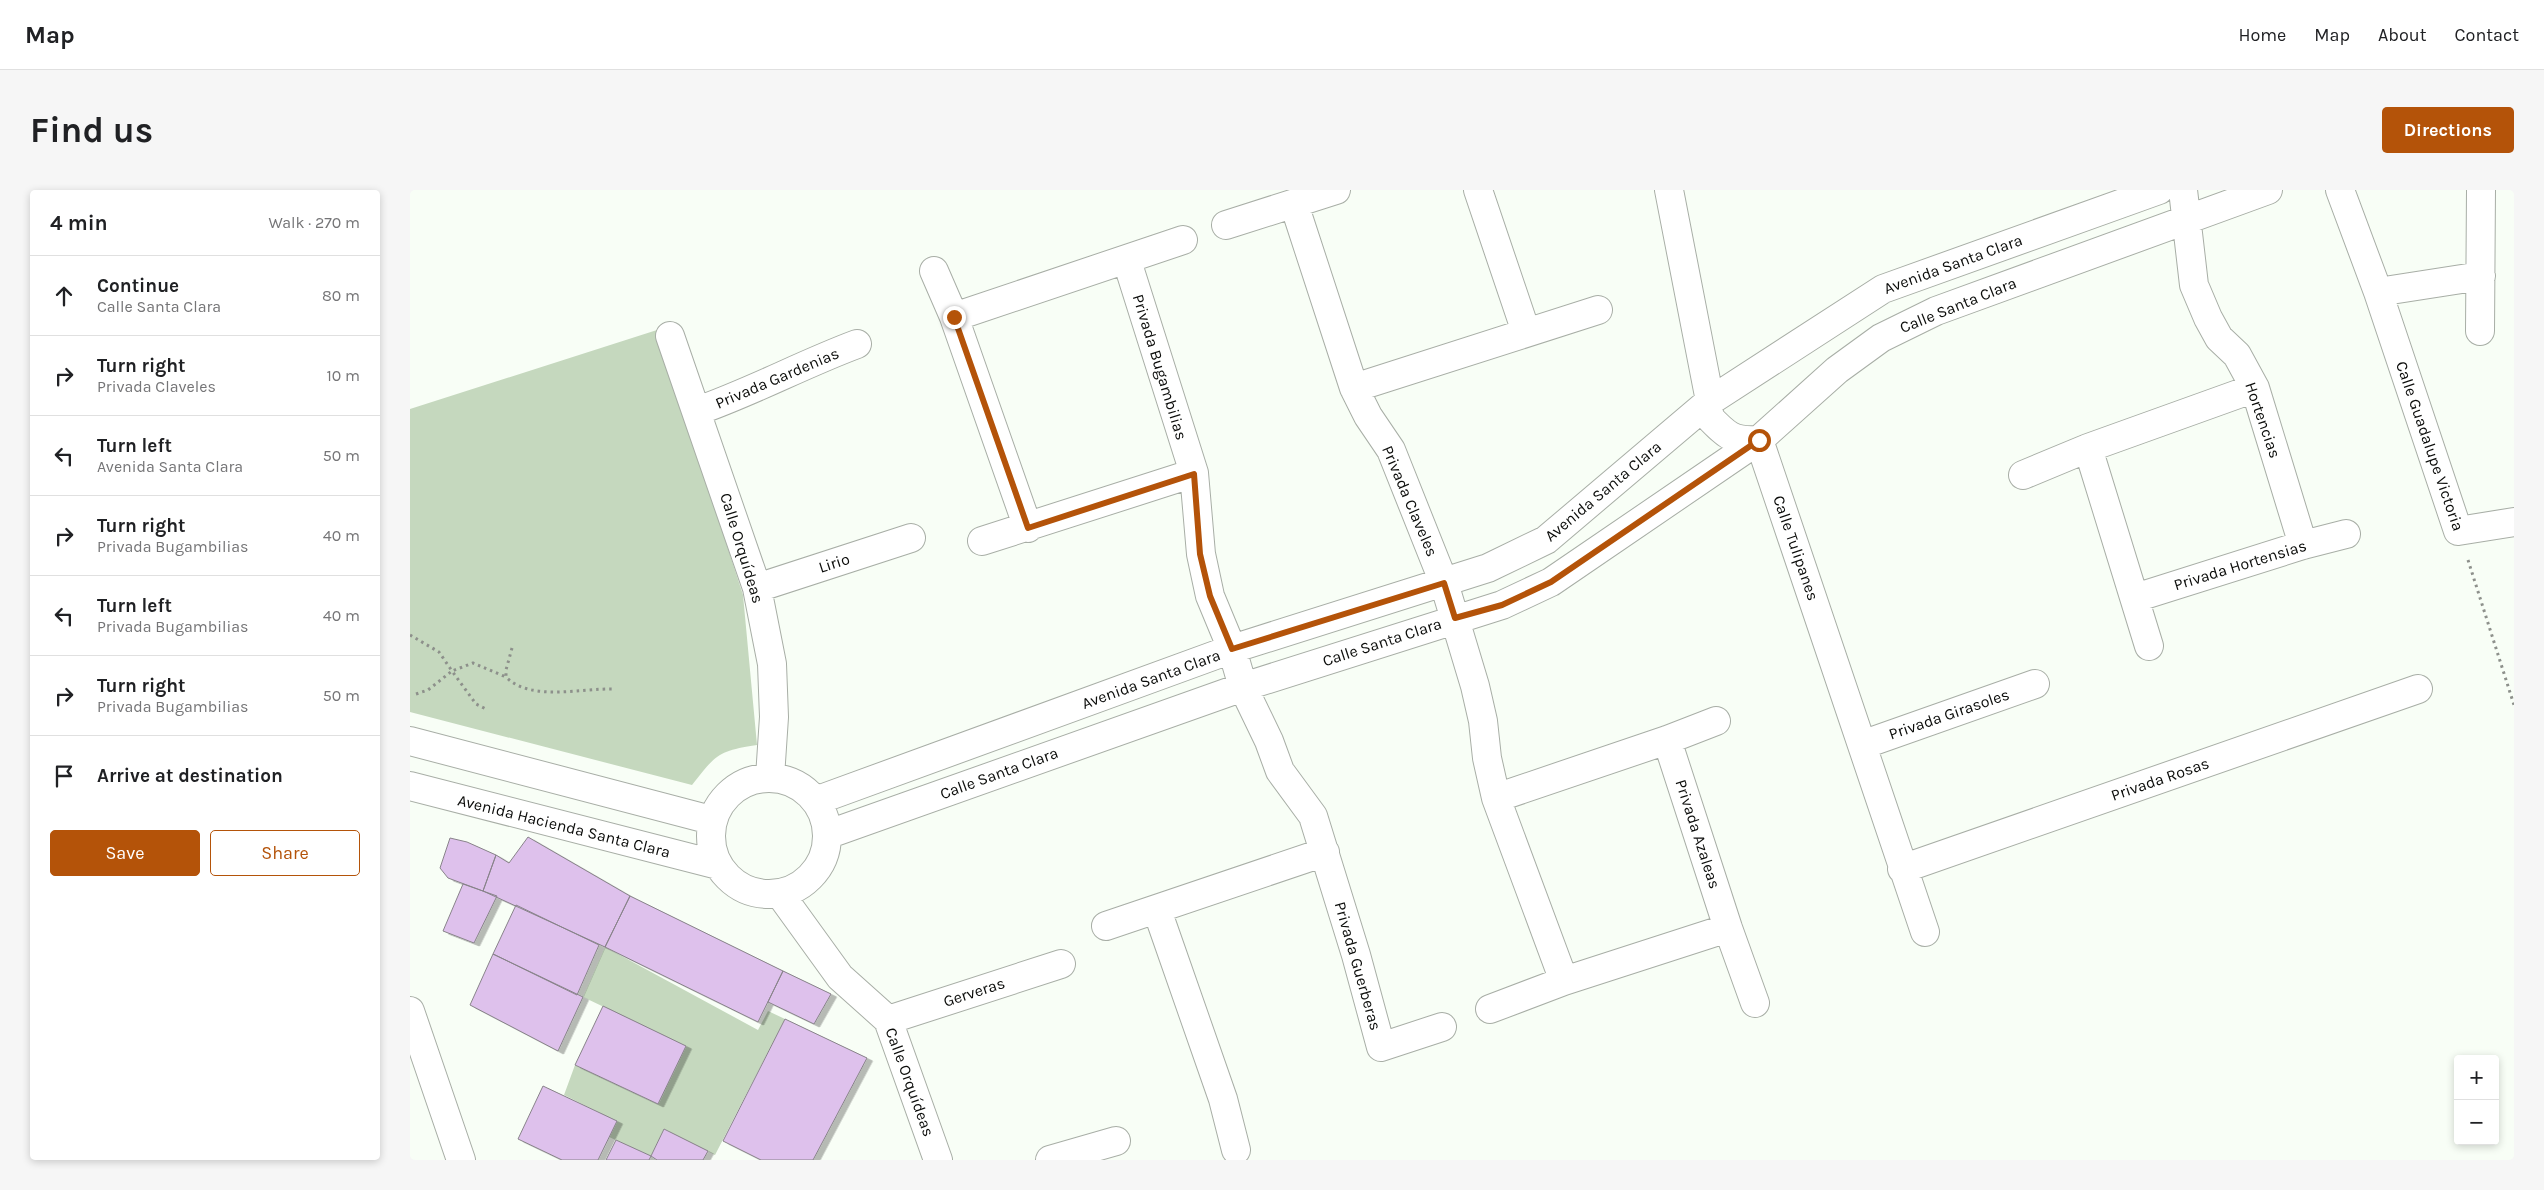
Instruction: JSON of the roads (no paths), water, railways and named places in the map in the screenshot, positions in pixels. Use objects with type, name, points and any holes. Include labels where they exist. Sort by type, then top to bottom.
[{"type":"street","points":[[1226,224],[1336,190]]},
{"type":"street","points":[[1478,190],[1526,332]]},
{"type":"street","points":[[1669,190],[1710,401],[1708,416],[1733,439],[1744,441],[1759,440]]},
{"type":"street","name":"Avenida Santa Clara","points":[[818,800],[1232,649],[1488,568],[1546,540],[1710,401],[1883,288],[2159,190]]},
{"type":"street","name":"Hortencias","points":[[2183,190],[2188,218],[2194,285],[2208,318],[2220,338],[2237,355],[2254,388],[2303,545]]},
{"type":"street","name":"Calle Santa Clara","points":[[829,834],[1243,687],[1455,618],[1502,605],[1551,582],[1759,440],[1837,370],[1881,338],[1936,311],[2268,190]]},
{"type":"street","name":"Calle Guadalupe Victoria","points":[[2340,190],[2378,292],[2458,530],[2514,522]]},
{"type":"street","points":[[2480,331],[2481,190]]},
{"type":"street","name":"Privada Claveles","points":[[1294,204],[1354,388],[1368,416],[1391,450],[1444,583],[1455,618]]},
{"type":"street","points":[[954,317],[1127,261],[1183,240]]},
{"type":"street","name":"Privada Bugambilias","points":[[1127,261],[1194,474],[1200,554],[1210,596],[1232,649]]},
{"type":"street","points":[[934,271],[954,317],[1028,528]]},
{"type":"street","points":[[2378,292],[2480,276]]},
{"type":"street","points":[[1354,388],[1598,310]]},
{"type":"street","name":"Calle Orquídeas","points":[[670,336],[757,588],[772,664],[774,717],[770,777]]},
{"type":"street","name":"Privada Gardenias","points":[[697,411],[740,396],[813,360],[857,344]]},
{"type":"street","points":[[2023,475],[2088,448],[2254,388]]},
{"type":"street","name":"Calle Tulipanes","points":[[1759,440],[1902,869],[1925,932]]},
{"type":"street","points":[[2088,448],[2149,646]]},
{"type":"street","points":[[982,541],[1194,474]]},
{"type":"street","name":"Privada Hortensias","points":[[2135,598],[2303,545],[2346,534]]},
{"type":"street","name":"Lirio","points":[[757,588],[911,538]]},
{"type":"street","points":[[1455,618],[1483,721],[1487,758],[1496,798],[1564,981]]},
{"type":"street","name":"Privada Guerberas","points":[[1232,649],[1243,687],[1269,741],[1280,771],[1313,816],[1381,1047],[1442,1027]]},
{"type":"street","name":"Privada Girasoles","points":[[1862,745],[2035,684]]},
{"type":"street","name":"Privada Rosas","points":[[1902,869],[2418,689]]},
{"type":"street","points":[[1496,798],[1667,740],[1716,721]]},
{"type":"street","name":"Privada Azaleas","points":[[1667,740],[1728,928],[1756,1002]]},
{"type":"street","points":[[410,741],[711,820]]},
{"type":"street","points":[[770,777],[789,780],[806,789],[818,800],[829,834],[824,858],[814,874],[799,887],[780,894],[760,894],[742,887],[726,876],[712,852],[711,820],[721,803],[734,789],[751,780],[770,777]]},
{"type":"street","name":"Avenida Hacienda Santa Clara","points":[[410,786],[718,865]]},
{"type":"street","points":[[1106,926],[1325,852]]},
{"type":"street","name":"Calle Orquídeas","points":[[780,894],[840,977],[888,1020],[938,1160]]},
{"type":"street","points":[[1157,910],[1223,1098],[1236,1150]]},
{"type":"street","points":[[1490,1009],[1564,981],[1728,928]]},
{"type":"street","name":"Gerveras","points":[[888,1020],[1061,964]]},
{"type":"street","points":[[411,1016],[461,1160]]},
{"type":"street","points":[[1050,1160],[1116,1141]]}]
